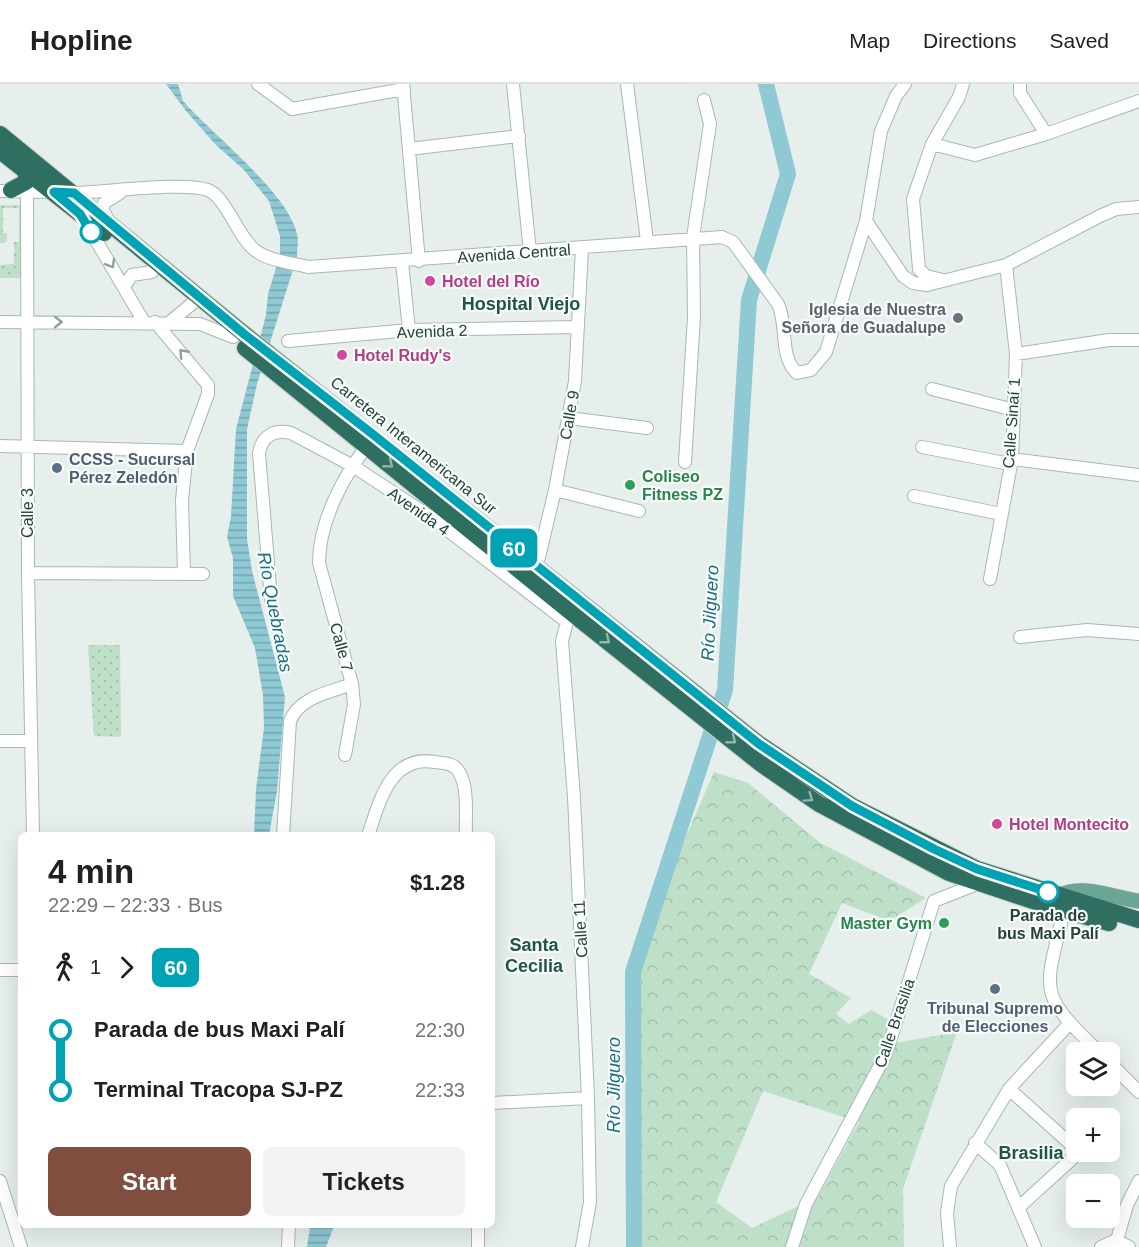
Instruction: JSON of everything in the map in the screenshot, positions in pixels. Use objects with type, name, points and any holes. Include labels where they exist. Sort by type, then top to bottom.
[{"type":"highway","name":"Carretera Interamericana Sur","points":[[0,134],[74,193],[241,340],[532,571],[575,614],[761,764],[828,810],[949,873],[977,884],[1052,897]]},
{"type":"highway","name":"Carretera Interamericana Sur","points":[[0,151],[152,272],[197,300]]},
{"type":"highway","points":[[13,191],[26,183],[26,172]]},
{"type":"highway","name":"Carretera Interamericana Sur","points":[[575,614],[701,698],[759,744],[852,806],[977,869],[1139,931]]},
{"type":"highway","points":[[949,873],[1028,890],[1139,920]]},
{"type":"main road","points":[[1052,897],[1067,891],[1082,891],[1139,902]]},
{"type":"street","points":[[258,84],[292,109],[403,87],[420,261]]},
{"type":"street","points":[[513,84],[530,252]]},
{"type":"street","points":[[627,84],[647,241]]},
{"type":"street","points":[[905,84],[896,90],[881,131],[866,221],[903,276],[913,283],[927,285],[1006,265],[1116,209],[1139,207]]},
{"type":"street","points":[[947,281],[926,276],[919,269],[916,259],[913,198],[932,144],[959,98],[963,84]]},
{"type":"street","points":[[1020,84],[1020,93],[1046,134]]},
{"type":"street","points":[[684,462],[694,316],[693,237],[710,124],[704,100]]},
{"type":"street","points":[[932,144],[975,155],[1046,134],[1139,101]]},
{"type":"street","points":[[409,149],[519,136]]},
{"type":"street","name":"Avenida Central","points":[[13,191],[74,193],[206,190],[216,196],[248,244],[265,255],[308,267],[420,261],[693,237],[722,237],[733,243],[770,291],[784,315],[789,362],[797,373],[811,370],[826,352],[866,221]]},
{"type":"street","name":"Calle 3","points":[[13,191],[28,322],[28,573],[33,832]]},
{"type":"street","points":[[110,224],[102,209],[104,203],[124,191]]},
{"type":"street","points":[[80,214],[124,287],[150,322],[208,385],[208,394],[187,451],[182,500],[184,574]]},
{"type":"street","name":"Calle 9","points":[[532,571],[555,490],[575,381],[582,248]]},
{"type":"street","points":[[402,262],[409,330]]},
{"type":"street","name":"Calle Sinaí 1","points":[[990,579],[1011,462],[1014,410],[1016,354],[1006,265]]},
{"type":"street","points":[[124,287],[132,274],[152,272]]},
{"type":"street","points":[[170,322],[197,300]]},
{"type":"street","points":[[0,322],[200,324],[241,340]]},
{"type":"street","name":"Avenida 2","points":[[288,341],[409,330],[577,327]]},
{"type":"street","points":[[1016,354],[1109,340],[1139,340]]},
{"type":"street","points":[[932,389],[1014,410]]},
{"type":"street","points":[[569,418],[647,428]]},
{"type":"street","name":"Avenida 4","points":[[271,600],[258,453],[261,444],[272,433],[281,431],[291,432],[353,466],[575,614]]},
{"type":"street","name":"Calle 7","points":[[283,832],[290,721],[293,713],[308,701],[352,684],[319,563],[319,549],[331,511],[353,466],[371,441]]},
{"type":"street","points":[[0,446],[187,451]]},
{"type":"street","points":[[922,447],[1011,462],[1139,475]]},
{"type":"street","points":[[555,490],[639,511]]},
{"type":"street","points":[[914,496],[1001,514]]},
{"type":"street","points":[[28,573],[204,574]]},
{"type":"street","name":"Calle 11","points":[[575,614],[562,640],[574,797],[588,1098],[590,1202],[582,1247]]},
{"type":"street","points":[[1020,637],[1087,630],[1139,634]]},
{"type":"street","points":[[345,755],[354,704],[352,684]]},
{"type":"street","points":[[0,741],[30,741]]},
{"type":"street","points":[[370,832],[394,774],[403,767],[419,762],[452,765],[459,770],[464,784],[466,832]]},
{"type":"street","name":"Calle Brasilia","points":[[792,1247],[806,1204],[886,1054],[934,901],[977,884]]},
{"type":"street","points":[[1052,897],[1052,959],[1048,989],[1053,1003],[1089,1042]]},
{"type":"street","points":[[0,970],[18,970]]},
{"type":"street","points":[[950,1247],[947,1213],[951,1186],[1009,1089],[1070,1024]]},
{"type":"street","points":[[1120,1073],[1139,1092]]},
{"type":"street","points":[[1009,1089],[1066,1140]]},
{"type":"street","points":[[495,1103],[588,1098]]},
{"type":"street","points":[[975,1143],[1000,1165],[1035,1247]]},
{"type":"street","points":[[1018,1208],[1069,1162]]},
{"type":"street","points":[[0,1181],[21,1247]]},
{"type":"street","points":[[1116,1244],[1127,1205],[1139,1181]]},
{"type":"street","points":[[288,1247],[289,1228]]},
{"type":"street","points":[[478,1228],[478,1247]]},
{"type":"street","points":[[1101,1247],[1116,1244],[1129,1247]]},
{"type":"green space","points":[[0,205],[21,205],[21,278],[0,278],[0,265],[14,264],[14,242],[19,242],[19,208],[3,208],[3,233],[7,233],[7,242],[0,243]]},
{"type":"green space","points":[[88,645],[120,645],[121,737],[94,736]]},
{"type":"green space","points":[[714,772],[748,783],[819,842],[926,898],[889,921],[842,903],[809,974],[851,998],[836,1014],[849,1024],[871,1010],[892,1021],[884,1045],[957,1032],[903,1189],[904,1247],[634,1247],[633,972],[650,919]],"holes":[[[763,1091],[859,1122],[818,1197],[752,1228],[716,1202]]]},
{"type":"water","points":[[166,84],[178,84],[183,101],[265,183],[291,218],[298,237],[297,257],[257,384],[247,429],[247,539],[252,571],[285,697],[277,791],[270,832],[254,832],[256,789],[264,728],[263,695],[255,648],[233,596],[233,558],[227,537],[231,516],[236,429],[266,315],[268,294],[280,255],[280,236],[269,201],[244,170],[216,145]]},
{"type":"water","points":[[310,1228],[333,1228],[326,1247],[307,1247]]},
{"type":"waterway","name":"Río Jilguero","points":[[634,1247],[633,972],[725,690],[749,300],[788,174],[766,84]]},
{"type":"bus line","name":"60","points":[[91,232],[80,214],[54,192],[74,193],[244,334],[759,744],[852,806],[934,849],[977,869],[1048,892]]},
{"type":"place","name":"Hotel del Río","points":[[430,281]]},
{"type":"place","name":"Iglesia de Nuestra Señora de Guadalupe","points":[[958,318]]},
{"type":"place","name":"Hotel Rudy's","points":[[342,355]]},
{"type":"place","name":"CCSS - Sucursal Pérez Zeledón","points":[[57,468]]},
{"type":"place","name":"Coliseo Fitness PZ","points":[[630,485]]},
{"type":"place","name":"Hotel Montecito","points":[[997,824]]},
{"type":"place","name":"Parada de bus Maxi Palí","points":[[1048,892]]},
{"type":"place","name":"Master Gym","points":[[944,923]]},
{"type":"place","name":"Tribunal Supremo de Elecciones","points":[[995,989]]},
{"type":"district","name":"Hospital Viejo","points":[[521,304]]},
{"type":"district","name":"Santa Cecilia","points":[[534,955]]},
{"type":"district","name":"Brasilia","points":[[1031,1153]]},
{"type":"water label","name":"Río Quebradas","points":[[275,612]]}]
